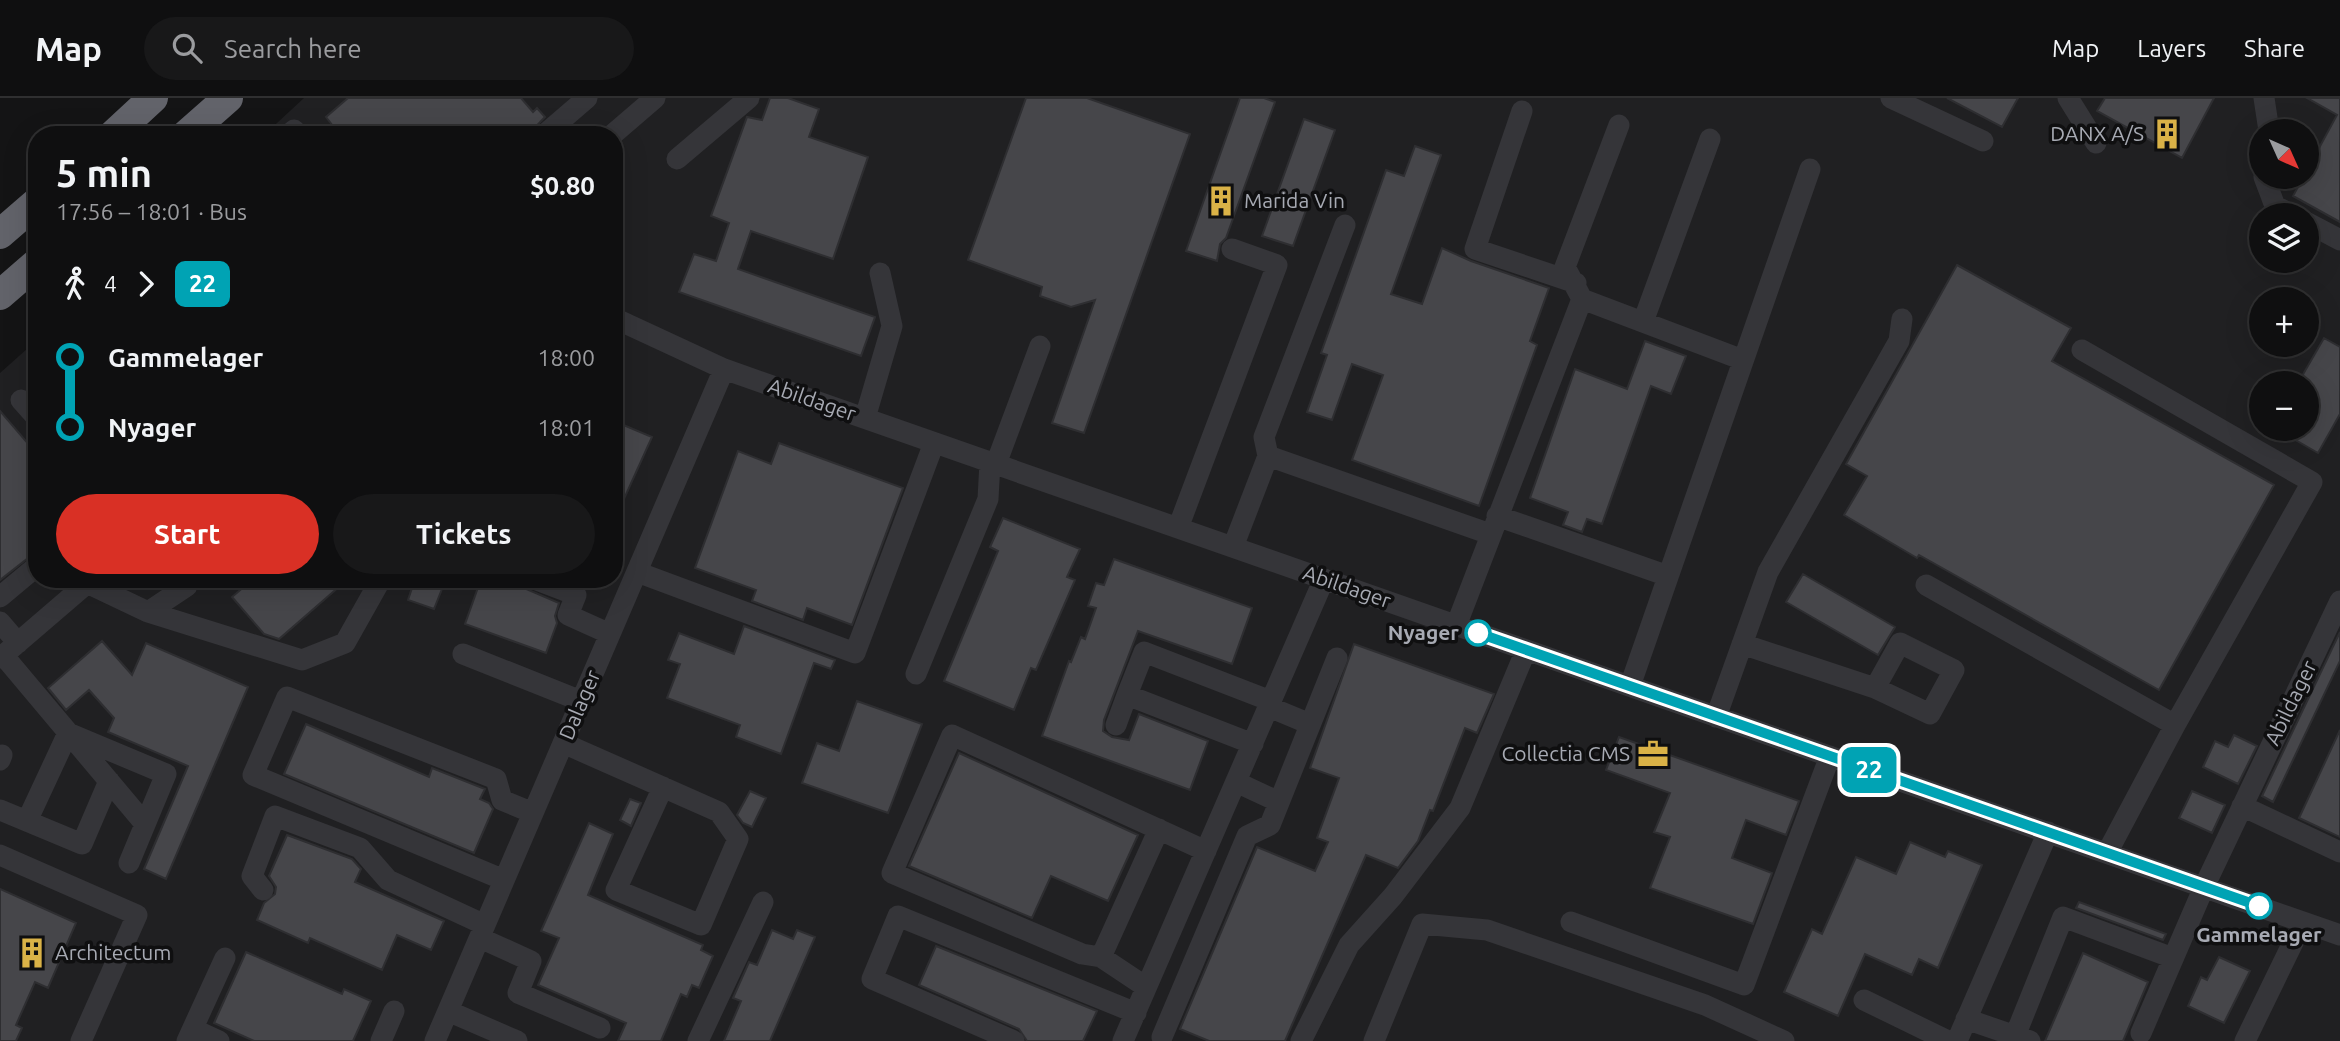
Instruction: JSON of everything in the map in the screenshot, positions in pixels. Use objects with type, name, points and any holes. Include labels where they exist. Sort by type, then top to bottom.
[{"type":"highway","points":[[123,126],[153,98]]},
{"type":"highway","points":[[196,126],[228,98]]},
{"type":"highway","points":[[0,234],[28,210]]},
{"type":"highway","points":[[0,295],[28,271]]},
{"type":"street","points":[[677,159],[749,98]]},
{"type":"street","points":[[1891,98],[1983,141]]},
{"type":"street","points":[[2068,98],[2096,143]]},
{"type":"street","points":[[2264,98],[2267,119]]},
{"type":"street","points":[[553,126],[577,101]]},
{"type":"street","points":[[620,126],[644,101]]},
{"type":"street","points":[[1522,111],[1475,249],[1579,291],[1643,322],[1743,360]]},
{"type":"street","points":[[1579,291],[1565,267],[1619,125]]},
{"type":"street","points":[[1643,322],[1710,139]]},
{"type":"street","points":[[1630,686],[1810,169]]},
{"type":"street","points":[[1233,547],[1268,456],[1264,437],[1345,225]]},
{"type":"street","points":[[2319,229],[2340,240]]},
{"type":"street","points":[[1178,528],[1277,265],[1232,249]]},
{"type":"street","points":[[865,418],[892,326],[880,274]]},
{"type":"street","points":[[1457,626],[1579,291]]},
{"type":"street","points":[[1716,717],[1768,572],[1899,341],[1902,319]]},
{"type":"street","name":"Abildager","points":[[623,322],[724,369],[2340,935]]},
{"type":"street","points":[[916,674],[988,499],[993,463],[1040,346]]},
{"type":"street","points":[[2082,349],[2312,482],[2175,725],[2107,853]]},
{"type":"street","name":"Dalager","points":[[435,1041],[724,369]]},
{"type":"street","points":[[22,400],[28,407]]},
{"type":"street","points":[[637,572],[855,653],[934,443]]},
{"type":"street","points":[[1268,456],[1668,576]]},
{"type":"street","points":[[0,597],[28,574]]},
{"type":"street","points":[[1130,1026],[1324,579]]},
{"type":"street","points":[[1926,584],[2175,725]]},
{"type":"street","points":[[7,652],[82,588]]},
{"type":"street","points":[[104,588],[148,611],[302,660],[345,643],[376,588]]},
{"type":"street","points":[[148,611],[184,588]]},
{"type":"street","points":[[558,588],[576,595],[568,615],[610,634]]},
{"type":"street","name":"Abildager","points":[[2204,887],[2340,601]]},
{"type":"street","points":[[0,622],[7,652],[68,733],[145,824]]},
{"type":"street","points":[[1742,644],[1875,688]]},
{"type":"street","points":[[1301,1041],[1349,945],[1393,896],[1460,807],[1526,650]]},
{"type":"street","points":[[1116,725],[1144,652],[1270,704],[1310,724]]},
{"type":"street","points":[[463,654],[582,701]]},
{"type":"street","points":[[1014,1041],[872,979],[898,916],[1130,1026],[1167,1039],[1247,836],[1270,825],[1337,658]]},
{"type":"street","points":[[1127,695],[1253,744]]},
{"type":"street","points":[[504,880],[253,775],[287,698],[496,779],[502,800],[533,813]]},
{"type":"street","points":[[27,821],[68,733]]},
{"type":"street","points":[[68,733],[166,774],[129,863]]},
{"type":"street","points":[[1146,987],[1101,957],[1082,954],[892,873],[952,735],[1206,851]]},
{"type":"street","points":[[563,743],[663,787],[719,812],[738,839],[701,925],[616,890],[663,787]]},
{"type":"street","points":[[1571,922],[1744,985],[1830,756]]},
{"type":"street","points":[[0,810],[82,844],[109,781]]},
{"type":"street","points":[[1236,782],[1279,802]]},
{"type":"street","points":[[2242,806],[2340,852]]},
{"type":"street","points":[[263,890],[252,876],[275,816],[360,848],[388,880],[531,961],[518,993],[600,1028]]},
{"type":"street","points":[[1101,957],[1159,829]]},
{"type":"street","points":[[1956,1041],[2048,832]]},
{"type":"street","points":[[0,855],[137,915],[81,1041]]},
{"type":"street","points":[[2141,1033],[2204,887]]},
{"type":"street","points":[[698,1041],[764,902]]},
{"type":"street","points":[[1966,1019],[2019,1039],[2063,917],[2173,958]]},
{"type":"street","points":[[2245,1041],[2303,922]]},
{"type":"street","points":[[1374,1041],[1422,924],[1487,930],[1705,1005],[1784,1041]]},
{"type":"street","points":[[219,1041],[190,1035],[225,958]]},
{"type":"street","points":[[1864,1000],[1948,1041]]},
{"type":"street","points":[[381,1041],[394,1011]]},
{"type":"street","points":[[448,1011],[517,1041]]},
{"type":"shaded area","points":[[304,98],[2340,98],[2340,1041],[0,1041],[0,373],[28,348],[28,588],[623,588],[623,126],[274,126]]},
{"type":"building","points":[[348,98],[521,98],[533,112],[537,108],[545,117],[536,126],[333,126],[326,117]]},
{"type":"building","points":[[770,98],[788,98],[819,109],[809,137],[868,157],[833,259],[751,231],[738,269],[875,317],[861,356],[679,292],[694,254],[716,261],[729,223],[711,216],[747,117],[762,120]]},
{"type":"building","points":[[1026,98],[1087,98],[1190,134],[1084,433],[1052,423],[1095,300],[1071,307],[1040,296],[1042,287],[968,260]]},
{"type":"building","name":"Marida Vin","points":[[1240,98],[1264,98],[1275,102],[1226,238],[1220,244],[1217,261],[1186,251]]},
{"type":"building","points":[[1947,98],[2018,98],[2002,127]]},
{"type":"building","name":"DANX A/S","points":[[2105,98],[2214,98],[2182,158],[2097,111]]},
{"type":"building","points":[[2307,98],[2340,98],[2340,222],[2319,210],[2319,203],[2306,203],[2293,196],[2297,189],[2319,189],[2319,148],[2337,115]]},
{"type":"building","points":[[1304,119],[1335,130],[1293,246],[1262,236]]},
{"type":"building","points":[[1415,146],[1441,155],[1391,294],[1422,304],[1442,248],[1549,288],[1530,341],[1537,345],[1479,506],[1352,460],[1383,375],[1352,364],[1332,420],[1307,412],[1327,355],[1321,353],[1386,170],[1404,176]]},
{"type":"building","points":[[1957,265],[2071,328],[2052,361],[2274,485],[2159,690],[1919,555],[1917,558],[1844,515],[1867,476],[1846,464]]},
{"type":"building","points":[[2324,338],[2340,347],[2340,414],[2318,453],[2297,441],[2319,441],[2319,371],[2305,371],[2313,357],[2319,357],[2319,347]]},
{"type":"building","points":[[1645,341],[1686,356],[1671,394],[1651,386],[1602,524],[1587,519],[1582,532],[1563,525],[1568,512],[1530,498],[1575,369],[1627,389]]},
{"type":"building","points":[[0,411],[28,444],[28,558],[0,580]]},
{"type":"building","points":[[623,425],[652,437],[623,501]]},
{"type":"building","points":[[779,443],[903,488],[852,625],[807,608],[803,620],[752,601],[756,590],[695,568],[738,451],[771,464]]},
{"type":"building","points":[[1003,518],[1080,549],[1067,577],[1075,580],[1036,670],[1031,668],[1014,710],[944,681],[998,551],[990,547]]},
{"type":"building","points":[[1114,559],[1252,608],[1232,664],[1138,631],[1104,720],[1103,731],[1112,737],[1129,740],[1139,714],[1208,741],[1190,790],[1042,736],[1069,661],[1071,662],[1081,637],[1085,639],[1096,608],[1088,606],[1096,583],[1104,585]]},
{"type":"building","points":[[1803,574],[1895,627],[1878,655],[1786,602]]},
{"type":"building","points":[[242,588],[338,588],[279,639],[264,634],[232,597]]},
{"type":"building","points":[[412,588],[442,588],[434,609],[408,600]]},
{"type":"building","points":[[478,588],[524,588],[559,603],[555,616],[557,623],[546,653],[465,624]]},
{"type":"building","points":[[744,626],[835,660],[831,669],[814,663],[781,754],[736,737],[740,725],[667,698],[680,664],[668,660],[679,633],[734,654]]},
{"type":"building","points":[[2340,632],[2340,661],[2273,802],[2262,796]]},
{"type":"building","points":[[102,641],[132,675],[146,643],[248,687],[166,879],[144,869],[188,766],[108,732],[114,718],[89,690],[66,710],[48,688]]},
{"type":"building","points":[[1354,644],[1494,694],[1477,733],[1465,728],[1433,811],[1430,810],[1418,841],[1398,868],[1366,855],[1285,1041],[1209,1041],[1180,1029],[1257,847],[1315,871],[1328,842],[1317,838],[1339,778],[1310,768]]},
{"type":"building","points":[[857,701],[922,724],[888,813],[802,783],[817,743],[839,751]]},
{"type":"building","points":[[306,724],[429,777],[432,768],[485,789],[480,799],[489,803],[493,809],[474,853],[284,774]]},
{"type":"building","points":[[2340,730],[2340,837],[2299,818]]},
{"type":"building","points":[[2234,735],[2257,746],[2238,784],[2203,767],[2215,741],[2228,747]]},
{"type":"building","points":[[1619,737],[1799,801],[1786,835],[1746,820],[1732,858],[1772,873],[1753,924],[1650,888],[1670,837],[1654,832],[1670,793],[1606,770]]},
{"type":"building","points":[[959,753],[1138,835],[1108,901],[1051,876],[1032,918],[909,866]]},
{"type":"building","points":[[750,791],[766,798],[752,827],[743,823],[737,815]]},
{"type":"building","points":[[2192,791],[2225,805],[2212,833],[2179,818]]},
{"type":"building","points":[[630,799],[641,803],[631,826],[620,820]]},
{"type":"building","points":[[589,823],[613,834],[588,895],[703,945],[701,950],[713,956],[699,988],[692,985],[687,997],[681,994],[661,1041],[618,1041],[626,1023],[538,985],[559,938],[541,931]]},
{"type":"building","points":[[287,835],[352,859],[361,869],[355,882],[444,921],[431,950],[397,935],[382,970],[310,938],[308,943],[257,920],[264,903],[275,894],[276,887],[269,876]]},
{"type":"building","points":[[1910,842],[1945,857],[1948,851],[1982,865],[1938,968],[1919,959],[1912,975],[1865,954],[1838,1016],[1784,992],[1812,929],[1822,934],[1856,857],[1896,874]]},
{"type":"building","name":"Architectum","points":[[0,889],[76,923],[48,988],[35,982],[16,1025],[22,1028],[16,1041],[0,1041]]},
{"type":"building","points":[[2079,902],[2166,934],[2163,940],[2076,908]]},
{"type":"building","points":[[772,930],[793,939],[797,930],[815,937],[770,1041],[724,1041],[741,1001],[733,998],[749,962],[757,965]]},
{"type":"building","points":[[936,946],[1097,1011],[1083,1041],[1027,1041],[1019,1029],[919,985]]},
{"type":"building","points":[[246,952],[342,994],[344,989],[371,1001],[353,1041],[254,1041],[214,1023]]},
{"type":"building","points":[[2083,953],[2148,982],[2123,1041],[2045,1041]]},
{"type":"building","points":[[2219,957],[2250,971],[2224,1023],[2188,1006],[2201,977],[2207,980]]},
{"type":"bus line","name":"22","points":[[1478,633],[2259,906]]},
{"type":"place","name":"DANX A/S","points":[[2167,134]]},
{"type":"place","name":"Marida Vin","points":[[1221,201]]},
{"type":"place","name":"Nyager","points":[[1478,633]]},
{"type":"place","name":"Collectia CMS","points":[[1653,754]]},
{"type":"place","name":"Gammelager","points":[[2259,906]]},
{"type":"place","name":"Architectum","points":[[32,953]]}]
